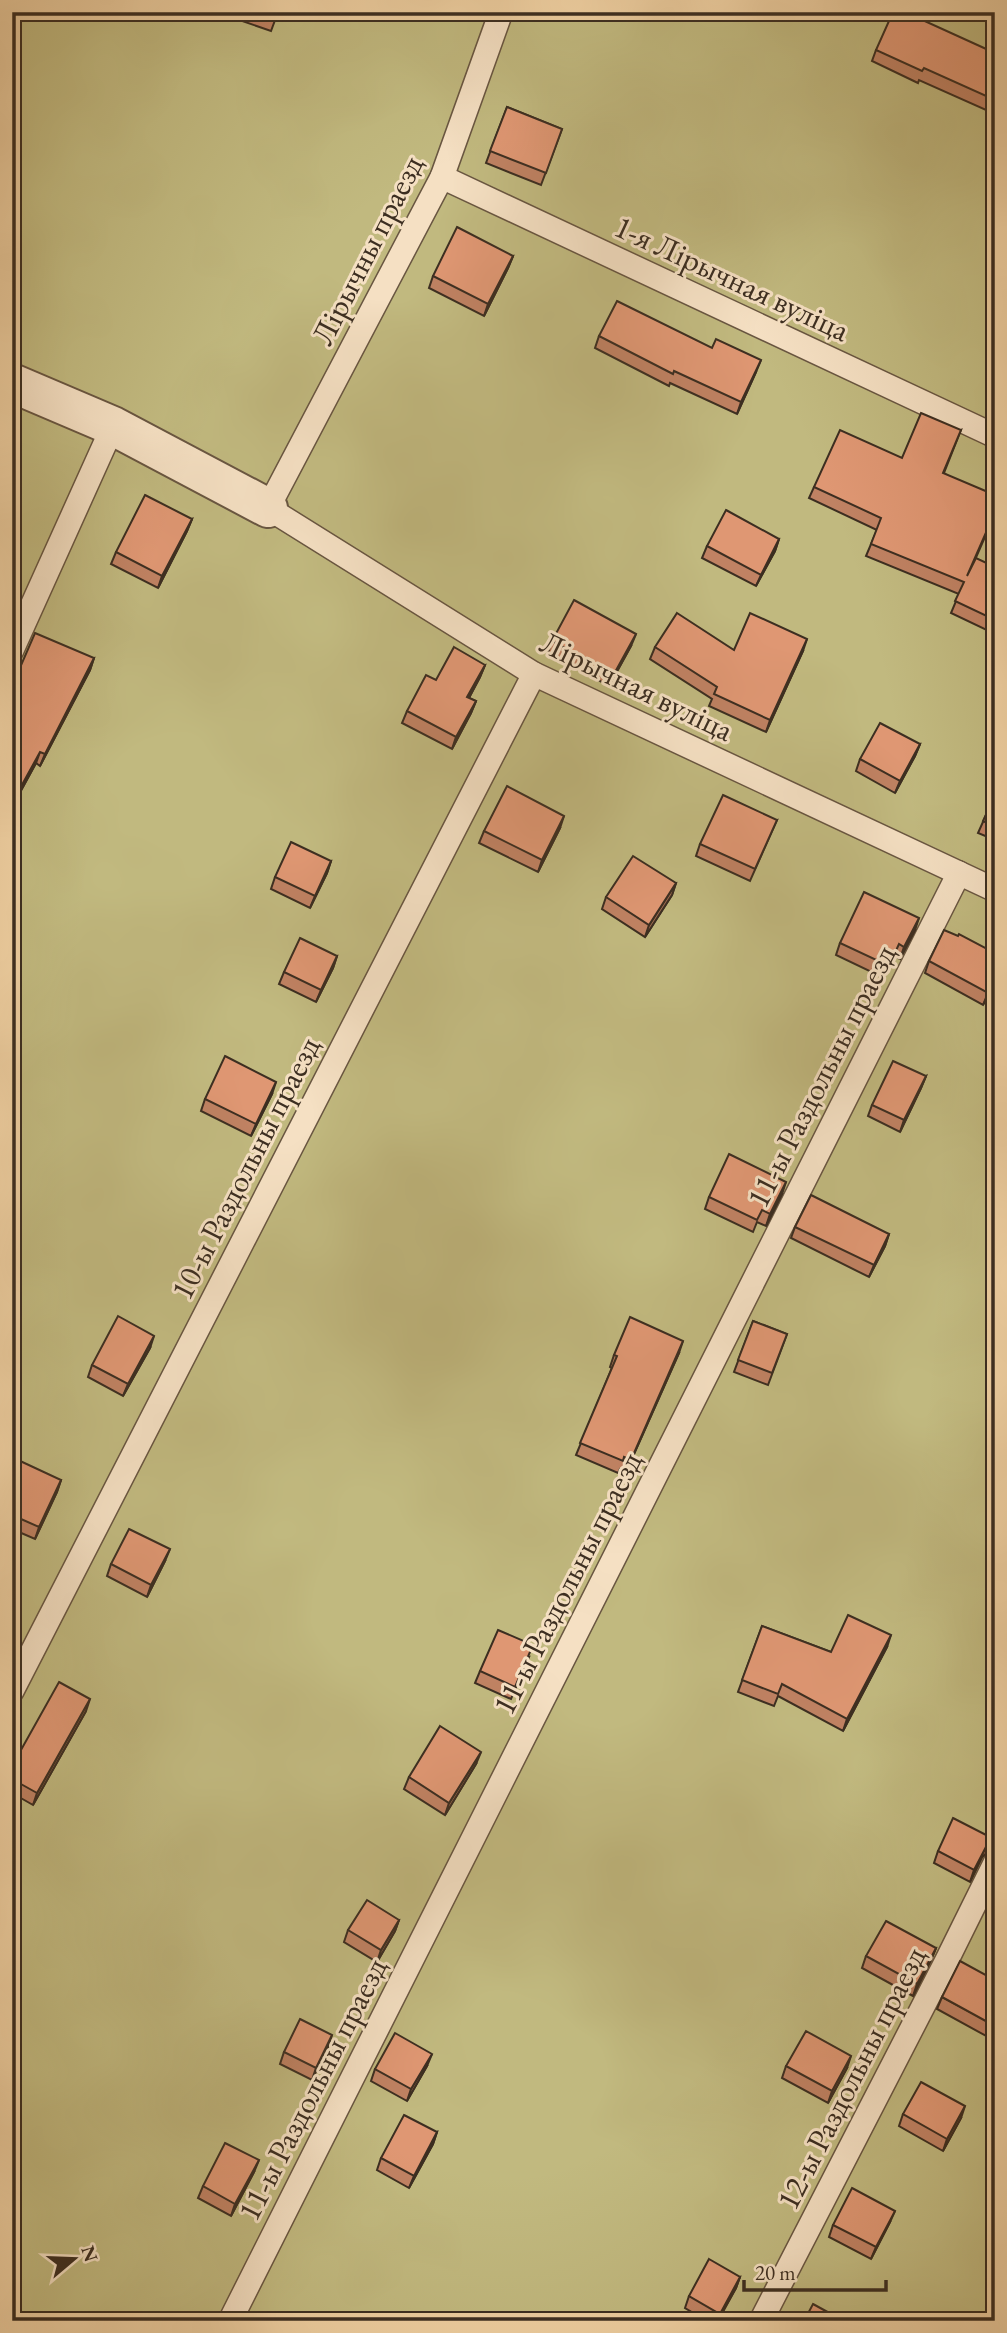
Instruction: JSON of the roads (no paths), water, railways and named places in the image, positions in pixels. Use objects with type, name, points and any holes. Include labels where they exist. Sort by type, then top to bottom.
[{"type":"street","points":[[12,383],[113,426],[268,508]]},
{"type":"lane","name":"Лірычны праезд","points":[[268,508],[442,177],[500,12]]},
{"type":"lane","name":"1-я Лірычная вуліца","points":[[442,177],[995,436]]},
{"type":"lane","points":[[12,650],[113,426]]},
{"type":"lane","name":"Лірычная вуліца","points":[[268,508],[534,674],[995,890]]},
{"type":"lane","name":"10-ы Раздольны праезд","points":[[12,1691],[534,674]]},
{"type":"lane","name":"11-ы Раздольны праезд","points":[[230,2321],[959,873]]},
{"type":"lane","name":"12-ы Раздольны праезд","points":[[761,2321],[995,1863]]}]
